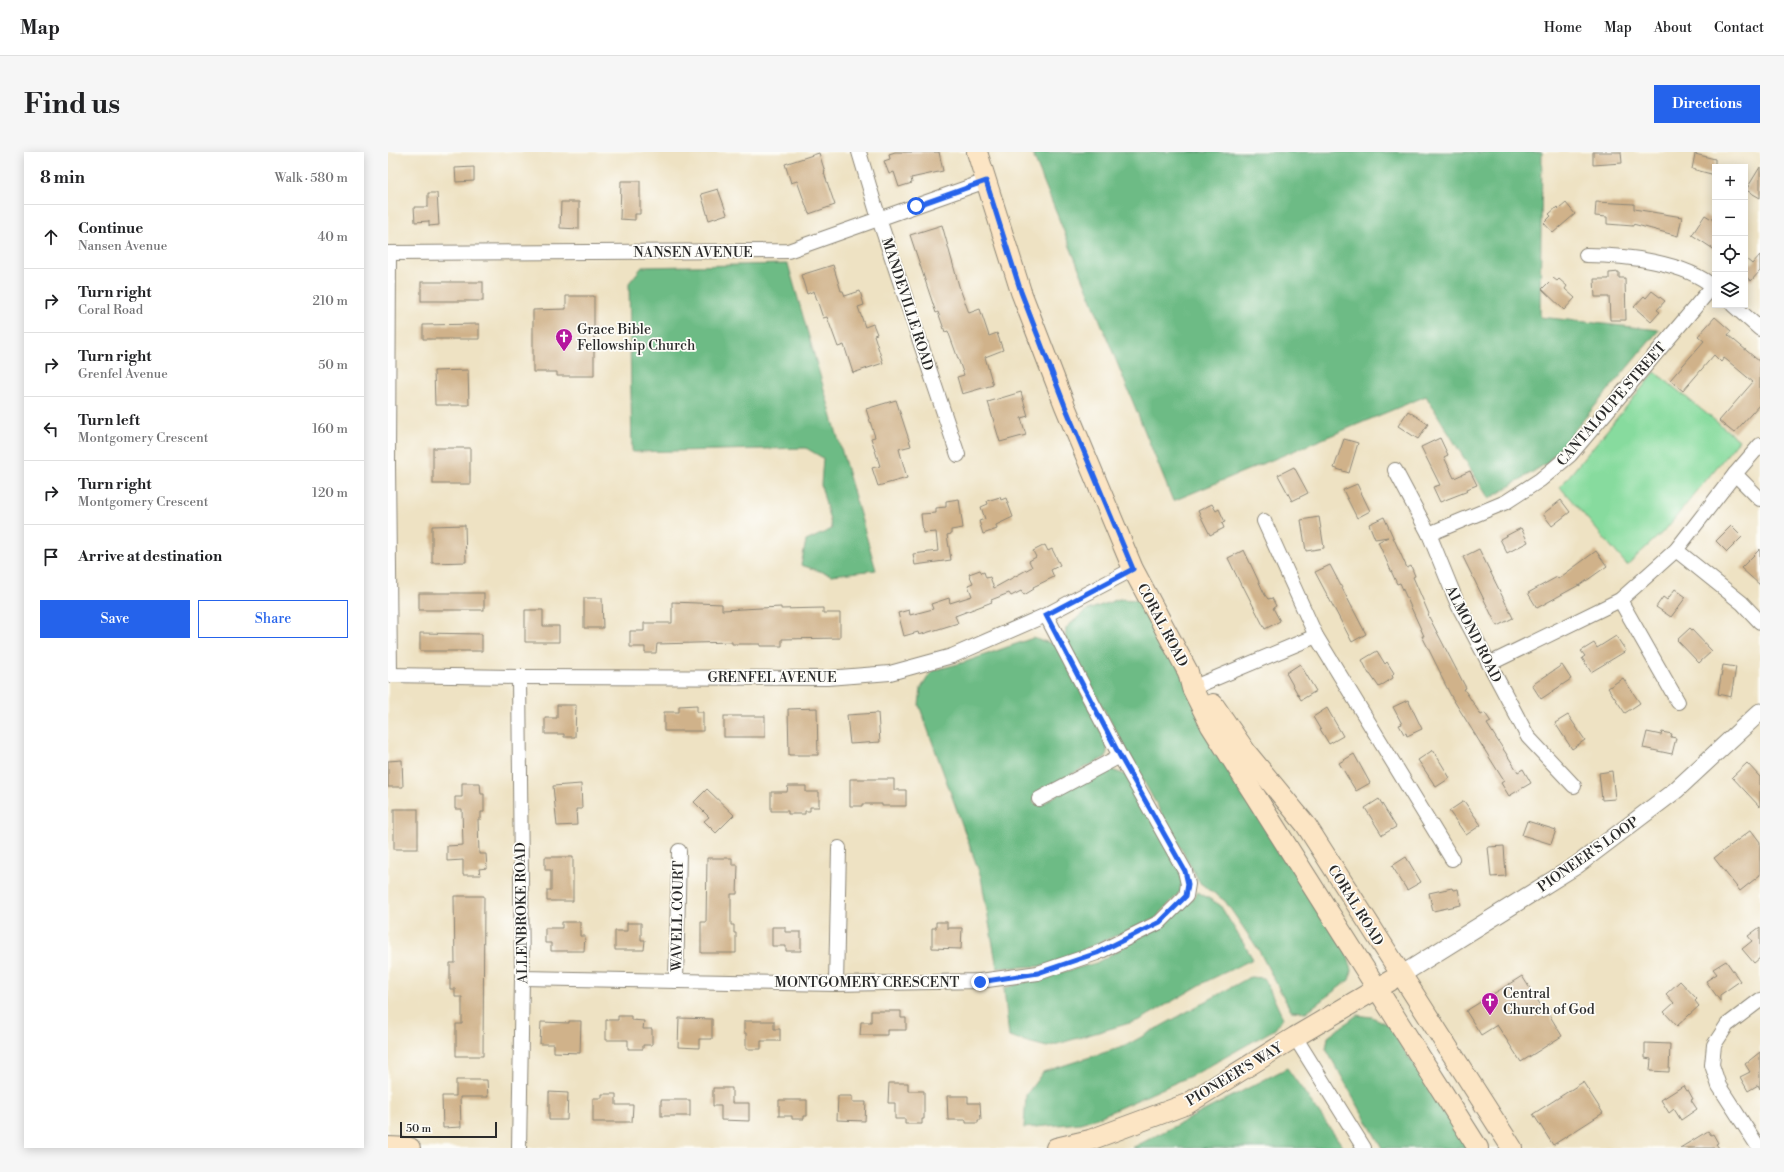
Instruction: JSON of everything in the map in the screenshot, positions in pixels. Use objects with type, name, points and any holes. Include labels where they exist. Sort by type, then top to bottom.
[{"type":"main road","name":"CORAL ROAD","points":[[977,152],[1021,292],[1065,406],[1133,569],[1193,681],[1211,726],[1478,1148]]},
{"type":"main road","name":"CORAL ROAD","points":[[1193,681],[1246,752],[1306,825],[1512,1148]]},
{"type":"main road","name":"PIONEER'S WAY","points":[[1056,1148],[1091,1144],[1188,1104],[1295,1037],[1401,975]]},
{"type":"main road","points":[[388,1147],[410,1148]]},
{"type":"street","name":"MANDEVILLE ROAD","points":[[859,152],[879,219],[958,454]]},
{"type":"street","name":"NANSEN AVENUE","points":[[389,253],[788,251],[986,181]]},
{"type":"street","points":[[389,253],[389,675]]},
{"type":"street","points":[[1586,255],[1617,255],[1690,271],[1712,286]]},
{"type":"street","name":"CANTALOUPE STREET","points":[[1429,534],[1506,502],[1540,480],[1570,454],[1712,289]]},
{"type":"street","points":[[1737,308],[1760,329]]},
{"type":"street","points":[[1489,664],[1620,600],[1676,550],[1735,474],[1760,445]]},
{"type":"street","name":"ALMOND ROAD","points":[[1395,470],[1429,534],[1451,591],[1528,737],[1574,786]]},
{"type":"street","points":[[1735,474],[1760,499]]},
{"type":"street","points":[[1264,521],[1316,636],[1452,859]]},
{"type":"street","points":[[1676,550],[1742,603],[1760,622]]},
{"type":"street","name":"GRENFEL AVENUE","points":[[389,675],[826,678],[890,673],[952,656],[1046,615],[1133,569]]},
{"type":"street","points":[[1620,600],[1678,702]]},
{"type":"street","name":"MONTGOMERY CRESCENT","points":[[522,978],[836,984],[980,982],[1038,973],[1097,953],[1160,922],[1186,896],[1188,884],[1185,871],[1120,756],[1046,615]]},
{"type":"street","points":[[1193,681],[1316,636]]},
{"type":"street","name":"ALLENBROKE ROAD","points":[[518,677],[522,978],[519,1148]]},
{"type":"street","name":"PIONEER'S LOOP","points":[[1401,975],[1577,865],[1676,790],[1760,712]]},
{"type":"street","points":[[1039,799],[1120,756]]},
{"type":"street","points":[[836,984],[839,848]]},
{"type":"street","name":"WAVELL COURT","points":[[676,981],[679,851]]},
{"type":"street","points":[[1759,1148],[1719,1086],[1712,1065],[1714,1046],[1727,1025],[1760,1000]]},
{"type":"street","points":[[1295,1037],[1364,1148]]},
{"type":"green space","points":[[1029,152],[1542,152],[1540,317],[1659,330],[1547,463],[1489,499],[1426,396],[1173,501],[1033,155]]},
{"type":"green space","points":[[788,264],[876,570],[832,575],[801,565],[806,541],[832,529],[821,485],[823,458],[806,448],[632,452],[629,283],[642,267]]},
{"type":"green space","points":[[1655,372],[1739,440],[1666,529],[1627,565],[1560,487]]},
{"type":"green space","points":[[1119,599],[1139,600],[1346,949],[1352,970],[1349,980],[1306,1012],[1291,1011],[1258,949],[1225,901],[1200,883],[1065,639],[1066,628],[1085,611]]},
{"type":"green space","points":[[1033,638],[1057,645],[1108,745],[1106,757],[1041,789],[1033,802],[1040,806],[1069,787],[1109,769],[1126,775],[1183,871],[1183,889],[1155,919],[1045,966],[997,968],[981,877],[919,705],[921,688],[932,671],[965,662]]},
{"type":"green space","points":[[1198,892],[1220,905],[1253,959],[1207,981],[1140,1020],[1047,1047],[1009,1037],[1004,988],[1096,963],[1162,925],[1190,902]]},
{"type":"green space","points":[[1250,977],[1264,978],[1283,1018],[1275,1029],[1197,1073],[1097,1118],[1080,1123],[1024,1128],[1026,1095],[1043,1072],[1125,1046]]},
{"type":"green space","points":[[1357,1015],[1372,1017],[1388,1025],[1468,1148],[1382,1148],[1326,1049],[1328,1037]]},
{"type":"green space","points":[[1287,1068],[1344,1148],[1132,1148]]},
{"type":"building","points":[[895,152],[939,152],[943,171],[911,178],[912,183],[899,187],[894,172],[889,174],[884,161],[890,159],[889,154]]},
{"type":"building","points":[[1593,152],[1621,152],[1622,163],[1593,165]]},
{"type":"building","points":[[819,153],[835,205],[809,214],[797,181],[791,183],[785,164]]},
{"type":"building","points":[[1695,154],[1715,159],[1715,164],[1712,164],[1712,174],[1692,169]]},
{"type":"building","points":[[474,167],[474,181],[456,182],[455,168]]},
{"type":"building","points":[[1760,167],[1760,198],[1748,191],[1748,187]]},
{"type":"building","points":[[621,181],[640,181],[640,214],[635,214],[635,220],[620,219]]},
{"type":"building","points":[[718,189],[727,214],[709,220],[701,194]]},
{"type":"building","points":[[428,193],[437,193],[439,225],[429,226],[429,221],[415,222],[414,207],[428,207]]},
{"type":"building","points":[[561,202],[579,202],[579,229],[560,228]]},
{"type":"building","points":[[1596,202],[1634,204],[1634,209],[1682,217],[1678,236],[1633,224],[1633,226],[1607,224],[1607,217],[1595,216]]},
{"type":"building","points":[[1566,203],[1575,214],[1553,233],[1544,223],[1551,216],[1549,214],[1557,207],[1559,209]]},
{"type":"building","points":[[1705,215],[1712,219],[1712,248],[1692,235]]},
{"type":"building","points":[[942,225],[959,286],[969,313],[980,309],[989,336],[997,333],[1003,350],[985,357],[993,385],[962,394],[957,377],[964,375],[948,331],[945,332],[938,312],[936,313],[910,235]]},
{"type":"building","points":[[1760,255],[1760,271],[1751,281],[1748,278],[1748,261],[1752,264]]},
{"type":"building","points":[[833,265],[841,291],[843,291],[845,296],[860,291],[864,305],[858,307],[865,327],[873,324],[877,334],[874,335],[883,363],[853,373],[844,345],[838,347],[827,317],[823,318],[814,291],[807,294],[801,275]]},
{"type":"building","points":[[1619,272],[1619,278],[1625,278],[1626,320],[1610,320],[1609,297],[1595,297],[1594,279],[1609,279],[1609,273]]},
{"type":"building","points":[[1553,278],[1557,281],[1559,279],[1567,286],[1565,289],[1575,298],[1564,310],[1542,289]]},
{"type":"building","points":[[421,282],[483,282],[483,301],[421,301]]},
{"type":"building","points":[[1652,291],[1665,301],[1657,310],[1660,312],[1651,322],[1634,307],[1644,296],[1646,298]]},
{"type":"building","name":"Grace Bible Fellowship Church","points":[[566,296],[594,296],[594,376],[557,376],[557,372],[533,372],[533,310],[566,309]]},
{"type":"building","points":[[1715,317],[1731,331],[1728,335],[1760,362],[1760,404],[1734,433],[1719,421],[1753,382],[1728,361],[1724,358],[1721,362],[1714,355],[1683,391],[1670,380],[1704,341],[1698,336]]},
{"type":"building","points":[[479,324],[479,339],[423,339],[423,325]]},
{"type":"building","points":[[468,370],[469,405],[435,405],[434,371]]},
{"type":"building","points":[[1021,392],[1028,416],[1021,418],[1026,435],[1000,442],[988,402]]},
{"type":"building","points":[[896,400],[911,446],[899,449],[907,478],[878,486],[872,468],[880,466],[871,438],[875,437],[866,409]]},
{"type":"building","points":[[1408,411],[1428,424],[1418,439],[1398,426]]},
{"type":"building","points":[[1440,438],[1448,455],[1444,457],[1454,478],[1470,471],[1477,485],[1467,489],[1468,491],[1440,502],[1433,487],[1440,485],[1421,447]]},
{"type":"building","points":[[1344,439],[1358,443],[1349,473],[1334,468]]},
{"type":"building","points":[[433,448],[470,448],[470,484],[433,484]]},
{"type":"building","points":[[1294,467],[1308,493],[1292,501],[1278,475]]},
{"type":"building","points":[[1357,484],[1370,511],[1357,518],[1343,490]]},
{"type":"building","points":[[1000,497],[1001,500],[1006,498],[1013,517],[996,525],[997,529],[983,534],[979,521],[985,519],[981,507],[988,504],[987,501]]},
{"type":"building","points":[[959,499],[963,528],[951,530],[951,534],[947,535],[951,560],[915,565],[913,554],[938,551],[936,532],[923,533],[921,514],[936,513],[936,508],[946,507],[946,501]]},
{"type":"building","points":[[1561,500],[1570,512],[1552,526],[1543,514]]},
{"type":"building","points":[[1212,504],[1216,511],[1219,509],[1225,522],[1222,523],[1224,528],[1210,535],[1198,511]]},
{"type":"building","points":[[1319,517],[1324,548],[1306,551],[1301,520]]},
{"type":"building","points":[[1384,517],[1407,568],[1411,566],[1415,576],[1413,577],[1429,614],[1428,615],[1466,688],[1464,689],[1481,715],[1485,713],[1491,722],[1487,724],[1518,772],[1523,769],[1531,783],[1509,796],[1501,783],[1504,781],[1451,696],[1422,636],[1424,636],[1400,583],[1397,584],[1378,542],[1388,537],[1375,539],[1369,524]]},
{"type":"building","points":[[465,525],[466,562],[432,563],[432,526]]},
{"type":"building","points":[[1731,526],[1742,537],[1727,552],[1716,541]]},
{"type":"building","points":[[1521,528],[1528,542],[1507,553],[1500,539]]},
{"type":"building","points":[[1045,545],[1048,551],[1052,549],[1060,565],[1051,570],[1054,577],[1033,587],[1034,589],[1024,595],[1021,591],[1011,596],[1009,593],[991,600],[992,602],[955,616],[958,623],[919,635],[918,632],[904,636],[898,613],[909,610],[910,615],[933,609],[931,604],[949,598],[950,603],[972,596],[968,585],[973,583],[969,574],[980,570],[982,573],[984,572],[986,578],[990,577],[994,588],[1032,567],[1029,561],[1036,557],[1033,551]]},
{"type":"building","points":[[1479,549],[1513,618],[1497,626],[1463,557]]},
{"type":"building","points":[[1760,549],[1760,585],[1741,568]]},
{"type":"building","points":[[1244,550],[1265,595],[1268,599],[1272,598],[1276,606],[1273,608],[1280,621],[1265,629],[1228,558]]},
{"type":"building","points":[[1596,551],[1607,566],[1579,586],[1537,608],[1528,593],[1557,577],[1558,579]]},
{"type":"building","points":[[1330,565],[1366,634],[1352,642],[1315,572]]},
{"type":"building","points":[[1675,589],[1686,597],[1671,617],[1656,607],[1663,597],[1667,600]]},
{"type":"building","points":[[419,593],[484,593],[484,610],[419,610]]},
{"type":"building","points":[[584,598],[602,598],[603,628],[584,628]]},
{"type":"building","points":[[672,602],[722,604],[722,610],[781,607],[781,609],[823,608],[823,613],[840,613],[840,638],[782,639],[782,646],[732,644],[732,642],[657,644],[656,653],[645,653],[645,647],[630,647],[630,631],[644,631],[644,623],[672,623]]},
{"type":"building","points":[[525,610],[543,610],[543,626],[559,626],[559,642],[525,642]]},
{"type":"building","points":[[1690,628],[1712,651],[1699,663],[1677,640]]},
{"type":"building","points":[[420,633],[482,634],[482,651],[420,651]]},
{"type":"building","points":[[1616,636],[1626,651],[1591,672],[1582,658],[1585,656],[1581,651],[1594,643],[1597,648]]},
{"type":"building","points":[[1377,651],[1385,664],[1387,662],[1394,673],[1392,675],[1393,678],[1379,687],[1369,674],[1362,660]]},
{"type":"building","points":[[1300,664],[1316,691],[1301,700],[1286,673]]},
{"type":"building","points":[[1562,665],[1571,679],[1541,699],[1532,685]]},
{"type":"building","points":[[1723,665],[1736,667],[1731,697],[1718,694]]},
{"type":"building","points":[[1623,678],[1640,703],[1625,713],[1608,688]]},
{"type":"building","points":[[1408,700],[1422,729],[1407,736],[1406,733],[1404,734],[1399,725],[1402,724],[1393,707]]},
{"type":"building","points":[[557,705],[576,705],[575,737],[564,737],[564,734],[545,734],[545,718],[557,718]]},
{"type":"building","points":[[697,705],[697,712],[703,712],[703,731],[664,731],[664,712],[679,712],[679,706]]},
{"type":"building","points":[[817,708],[818,755],[789,755],[788,709]]},
{"type":"building","points":[[1327,708],[1343,736],[1329,744],[1313,717]]},
{"type":"building","points":[[878,713],[880,742],[850,744],[847,715]]},
{"type":"building","points":[[1568,715],[1585,740],[1572,749],[1555,723]]},
{"type":"building","points":[[724,716],[765,716],[765,737],[724,737]]},
{"type":"building","points":[[1647,732],[1661,735],[1662,732],[1672,734],[1671,737],[1676,738],[1672,754],[1643,748]]},
{"type":"building","points":[[1433,750],[1450,778],[1436,787],[1418,760]]},
{"type":"building","points":[[1354,754],[1370,783],[1356,791],[1339,763]]},
{"type":"building","points":[[402,760],[403,787],[388,787],[388,761]]},
{"type":"building","points":[[1747,763],[1760,777],[1760,807],[1732,777]]},
{"type":"building","points":[[1612,771],[1615,799],[1602,800],[1599,773]]},
{"type":"building","points":[[850,779],[894,779],[894,790],[906,790],[906,806],[862,804],[862,806],[850,806]]},
{"type":"building","points":[[462,783],[480,783],[481,794],[484,794],[484,812],[481,812],[481,819],[478,819],[479,854],[486,854],[487,868],[479,869],[480,875],[463,875],[463,860],[447,861],[447,846],[463,845],[462,809],[455,809],[455,797],[462,797]]},
{"type":"building","points":[[581,784],[582,809],[576,809],[577,825],[557,826],[553,786]]},
{"type":"building","points":[[788,786],[806,786],[806,792],[819,792],[819,807],[810,807],[810,811],[805,811],[805,814],[788,814],[788,811],[771,811],[771,792],[787,792]]},
{"type":"building","points":[[707,789],[734,815],[716,833],[704,821],[709,817],[694,802]]},
{"type":"building","points":[[1379,799],[1396,827],[1382,835],[1365,808]]},
{"type":"building","points":[[1464,801],[1481,825],[1466,835],[1449,811]]},
{"type":"building","points":[[394,809],[418,809],[418,849],[394,849]]},
{"type":"building","points":[[1527,821],[1556,830],[1551,844],[1522,835]]},
{"type":"building","points":[[1751,830],[1760,842],[1760,875],[1740,891],[1714,858]]},
{"type":"building","points":[[1504,846],[1506,876],[1491,877],[1488,847]]},
{"type":"building","points":[[545,857],[573,857],[573,901],[547,901],[547,890],[551,890],[551,870],[545,870]]},
{"type":"building","points":[[1406,857],[1421,882],[1407,890],[1392,866]]},
{"type":"building","points":[[707,858],[732,858],[732,865],[738,865],[737,894],[731,894],[731,925],[734,925],[734,933],[736,933],[736,953],[701,953],[701,922],[706,922]]},
{"type":"building","points":[[1452,888],[1453,890],[1458,889],[1461,905],[1433,911],[1429,893]]},
{"type":"building","points":[[454,896],[484,896],[483,1056],[456,1056],[456,1024],[462,1024],[462,997],[455,997],[455,989],[450,989],[450,963],[455,963]]},
{"type":"building","points":[[562,922],[580,922],[580,936],[585,936],[584,951],[551,951],[551,943],[545,943],[545,928],[562,928]]},
{"type":"building","points":[[936,922],[947,922],[947,928],[962,928],[961,949],[932,948],[932,928],[936,928]]},
{"type":"building","points":[[627,923],[641,923],[641,940],[645,940],[644,950],[615,950],[615,931],[627,931]]},
{"type":"building","points":[[772,927],[785,927],[785,932],[801,932],[801,951],[786,951],[786,946],[772,946]]},
{"type":"building","points":[[1760,927],[1760,958],[1754,963],[1742,949],[1752,941],[1748,936]]},
{"type":"building","points":[[1726,961],[1740,981],[1720,995],[1720,1001],[1706,981],[1717,974],[1713,969]]},
{"type":"building","name":"Central Church of God","points":[[1522,976],[1545,1012],[1547,1011],[1562,1036],[1521,1062],[1497,1025],[1481,1035],[1466,1011]]},
{"type":"building","points":[[1680,981],[1697,999],[1695,1001],[1699,1006],[1677,1026],[1664,1012],[1674,1003],[1666,994]]},
{"type":"building","points":[[871,1011],[901,1011],[901,1018],[906,1018],[906,1030],[887,1030],[887,1035],[860,1035],[861,1022],[871,1022]]},
{"type":"building","points":[[618,1016],[631,1016],[631,1020],[644,1021],[643,1029],[652,1029],[652,1045],[643,1045],[643,1049],[628,1049],[628,1040],[606,1040],[606,1020],[618,1020]]},
{"type":"building","points":[[679,1018],[712,1019],[712,1039],[699,1039],[699,1048],[678,1047]]},
{"type":"building","points":[[569,1021],[581,1021],[580,1053],[554,1052],[554,1044],[540,1044],[541,1022],[569,1023]]},
{"type":"building","points":[[744,1021],[774,1021],[774,1029],[780,1029],[780,1041],[761,1041],[761,1049],[746,1049]]},
{"type":"building","points":[[1645,1043],[1670,1044],[1669,1072],[1650,1071],[1651,1059],[1645,1058]]},
{"type":"building","points":[[1760,1052],[1760,1089],[1758,1085],[1748,1091],[1740,1077],[1750,1072],[1745,1064]]},
{"type":"building","points":[[456,1080],[487,1080],[488,1097],[460,1097],[461,1127],[443,1128],[442,1096],[456,1096]]},
{"type":"building","points":[[1583,1082],[1603,1113],[1553,1145],[1533,1114]]},
{"type":"building","points":[[889,1083],[908,1083],[908,1091],[924,1091],[924,1119],[922,1119],[922,1124],[905,1124],[905,1119],[895,1119],[895,1103],[888,1103]]},
{"type":"building","points":[[1683,1086],[1686,1091],[1688,1090],[1693,1099],[1691,1100],[1697,1109],[1681,1120],[1674,1109],[1669,1113],[1661,1100]]},
{"type":"building","points":[[713,1088],[732,1088],[732,1103],[749,1103],[749,1121],[721,1120],[721,1106],[713,1106]]},
{"type":"building","points":[[549,1092],[568,1093],[567,1120],[549,1120]]},
{"type":"building","points":[[602,1094],[616,1094],[616,1105],[633,1105],[632,1122],[593,1122],[593,1098],[602,1098]]},
{"type":"building","points":[[838,1096],[852,1096],[852,1102],[866,1102],[865,1121],[837,1120]]},
{"type":"building","points":[[947,1096],[968,1096],[968,1103],[980,1103],[981,1120],[978,1120],[978,1123],[966,1123],[966,1120],[948,1120]]},
{"type":"building","points":[[661,1100],[690,1100],[690,1116],[661,1116]]},
{"type":"building","points":[[779,1100],[807,1100],[807,1116],[804,1116],[804,1119],[792,1119],[792,1116],[779,1116]]},
{"type":"building","points":[[1708,1131],[1711,1135],[1713,1134],[1719,1148],[1680,1148]]},
{"type":"place","name":"Grace Bible Fellowship Church","points":[[564,352]]},
{"type":"place","name":"Central Church of God","points":[[1490,1016]]},
{"type":"route","points":[[916,206],[986,181],[1021,292],[1065,406],[1133,569],[1046,615],[1120,756],[1185,871],[1188,884],[1186,896],[1160,922],[1097,953],[1038,973],[980,982]]}]
